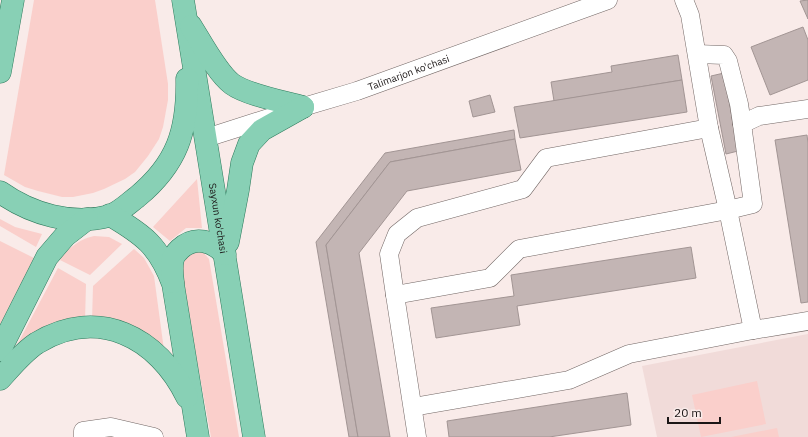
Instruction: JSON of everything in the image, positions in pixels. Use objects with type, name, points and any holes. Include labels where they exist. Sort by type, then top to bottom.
[{"type":"main road","points":[[0,72],[13,0]]},
{"type":"main road","points":[[185,9],[222,74],[232,84],[242,90],[303,107]]},
{"type":"main road","points":[[0,192],[15,202],[39,213],[60,217],[87,219],[110,216],[140,194],[157,178],[167,166],[176,151],[185,118],[187,86],[185,9]]},
{"type":"main road","name":"Sayxun ko'chasi","points":[[185,9],[254,437]]},
{"type":"main road","points":[[198,437],[173,284],[173,259],[178,251],[187,244],[198,241],[207,242],[217,247],[225,254],[242,163],[249,144],[262,130],[303,107]]},
{"type":"main road","points":[[167,166],[206,138]]},
{"type":"main road","points":[[110,216],[134,229],[154,247],[162,258],[173,284]]},
{"type":"main road","points":[[0,350],[47,258],[65,236],[87,219]]},
{"type":"main road","points":[[0,379],[21,357],[36,344],[46,338],[74,328],[88,326],[98,327],[126,335],[145,345],[159,355],[177,379],[194,411]]},
{"type":"street","name":"Talimarjon ko'chasi","points":[[206,138],[357,91],[608,0]]},
{"type":"street","points":[[684,0],[690,16],[709,128],[753,330]]},
{"type":"street","points":[[395,295],[490,278],[519,249],[753,204],[739,104],[728,61],[724,55],[697,54]]},
{"type":"street","points":[[742,124],[759,116],[808,109]]},
{"type":"street","points":[[417,437],[389,254],[397,234],[417,218],[523,189],[546,158],[709,128]]},
{"type":"street","points":[[413,407],[570,380],[629,354],[808,321]]},
{"type":"street","points":[[83,437],[83,431],[112,426],[154,437]]},
{"type":"shaded area","points":[[34,0],[155,0],[168,84],[168,100],[163,127],[159,139],[135,172],[125,179],[93,193],[73,197],[62,197],[25,187],[4,175]]},
{"type":"shaded area","points":[[197,179],[202,228],[186,228],[170,241],[153,227]]},
{"type":"shaded area","points":[[0,219],[15,227],[42,234],[36,247],[0,226]]},
{"type":"shaded area","points":[[94,236],[109,237],[122,244],[90,275],[60,260],[75,245],[84,239]]},
{"type":"shaded area","points":[[0,241],[34,258],[0,326]]},
{"type":"shaded area","points":[[134,249],[144,258],[154,276],[164,350],[92,321],[93,286]]},
{"type":"shaded area","points":[[188,252],[203,252],[209,259],[239,437],[211,437],[179,263]]},
{"type":"shaded area","points":[[58,268],[86,284],[85,321],[17,345]]},
{"type":"shaded area","points":[[808,334],[808,437],[657,437],[642,366]]},
{"type":"shaded area","points":[[757,381],[766,424],[701,437],[692,395]]},
{"type":"shaded area","points":[[777,428],[779,437],[731,437]]},
{"type":"building","points":[[808,0],[808,19],[800,1]]},
{"type":"building","points":[[803,27],[808,40],[808,80],[770,95],[751,47]]},
{"type":"building","points":[[678,55],[682,80],[554,101],[551,82],[612,72],[611,66]]},
{"type":"building","points":[[724,73],[738,151],[726,154],[711,76]]},
{"type":"building","points":[[682,80],[687,112],[520,138],[514,107]]},
{"type":"building","points":[[490,95],[495,112],[473,117],[469,101]]},
{"type":"building","points":[[514,130],[515,139],[390,162],[326,245],[358,437],[349,437],[316,242],[385,153]]},
{"type":"building","points":[[807,135],[808,302],[801,303],[775,140]]},
{"type":"building","points":[[515,139],[521,170],[407,191],[359,253],[390,437],[358,437],[326,245],[390,162]]},
{"type":"building","points":[[691,247],[696,278],[517,306],[520,325],[436,338],[431,308],[514,296],[511,275]]},
{"type":"building","points":[[627,393],[631,425],[549,437],[449,437],[447,421]]}]
